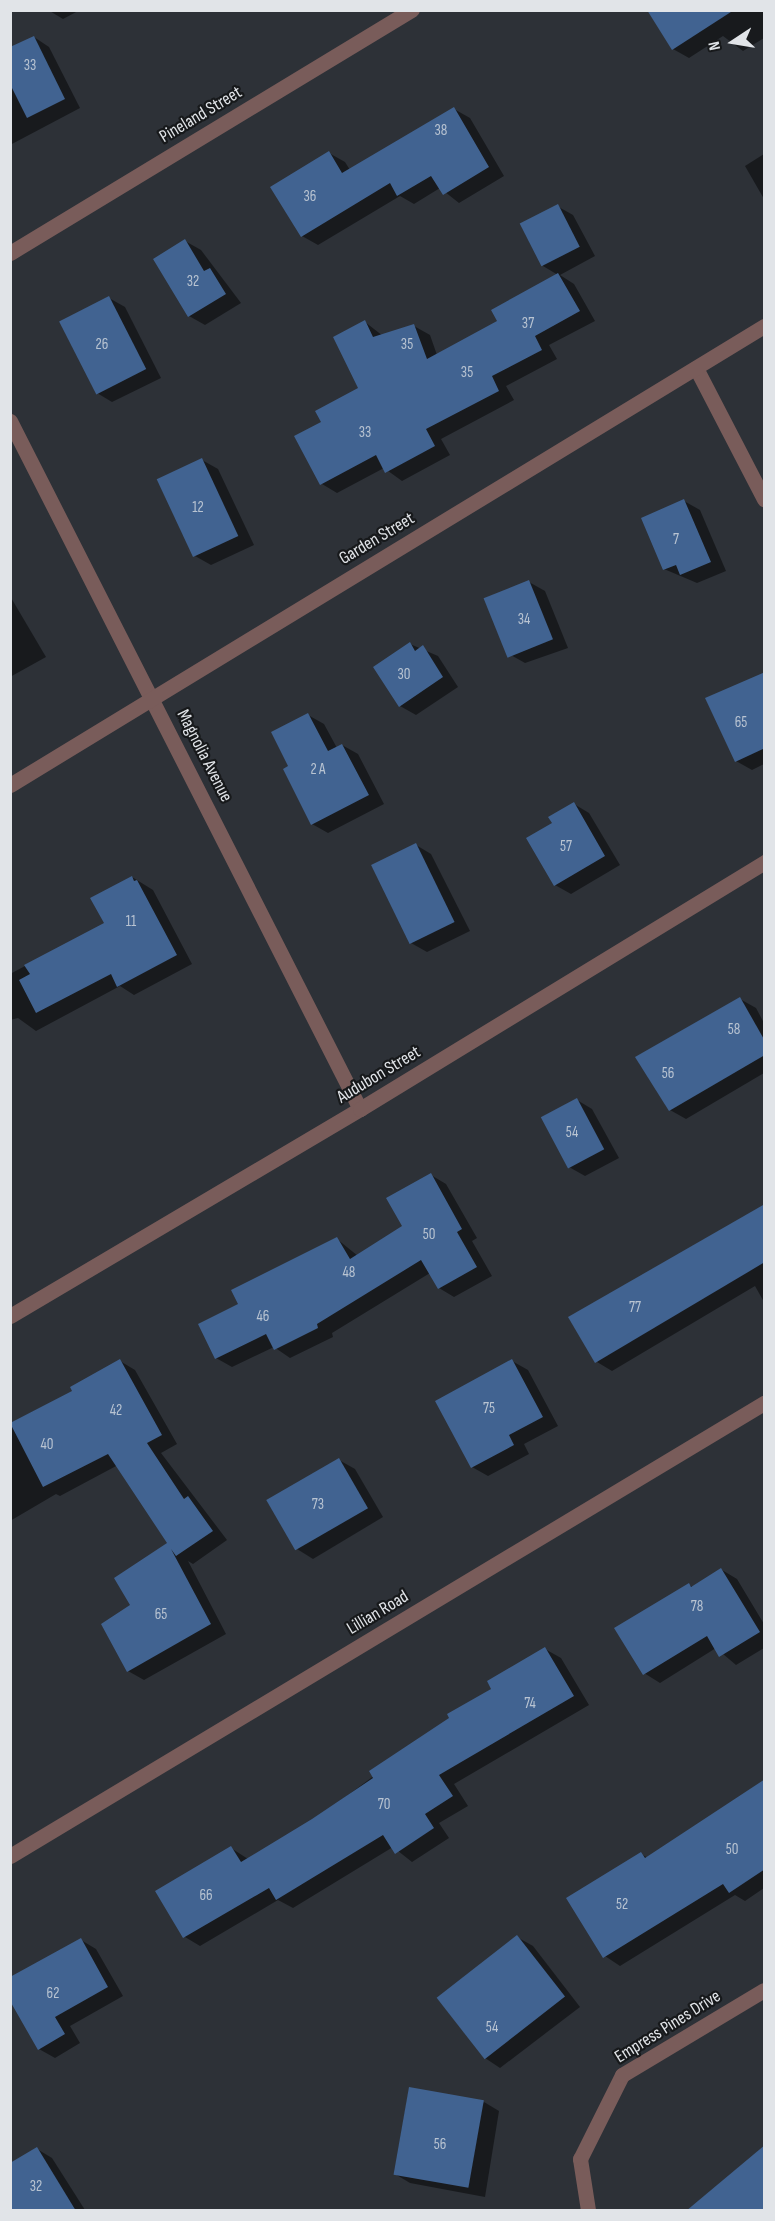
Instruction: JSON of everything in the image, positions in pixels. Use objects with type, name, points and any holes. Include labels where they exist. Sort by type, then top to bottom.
[{"type":"street","name":"Pineland Street","points":[[10,253],[412,10]]},
{"type":"street","name":"Garden Street","points":[[10,785],[765,326]]},
{"type":"street","points":[[696,368],[765,500]]},
{"type":"street","name":"Magnolia Avenue","points":[[10,421],[153,698],[360,1109]]},
{"type":"street","name":"Audubon Street","points":[[10,1316],[360,1109],[765,862]]},
{"type":"street","name":"Lillian Road","points":[[10,1856],[765,1402]]},
{"type":"street","name":"Empress Pines Drive","points":[[588,2211],[580,2159],[622,2075],[765,1990]]},
{"type":"building","points":[[647,10],[734,10],[672,50]]},
{"type":"building","points":[[34,36],[65,99],[27,118],[10,84],[10,47]]},
{"type":"building","points":[[454,107],[489,167],[443,195],[431,176],[397,196],[390,183],[301,237],[270,187],[329,151],[342,173]]},
{"type":"building","points":[[558,204],[580,247],[541,266],[520,224]]},
{"type":"building","points":[[185,239],[204,271],[210,268],[226,294],[188,317],[153,259]]},
{"type":"building","points":[[558,273],[580,311],[535,336],[542,350],[492,376],[499,391],[426,429],[435,446],[385,473],[376,455],[320,485],[294,436],[321,422],[315,411],[358,388],[333,337],[365,320],[373,337],[414,324],[427,359],[497,321],[491,310]]},
{"type":"building","points":[[109,296],[146,369],[96,394],[59,321]]},
{"type":"building","points":[[202,458],[238,536],[193,557],[157,479]]},
{"type":"building","points":[[684,499],[711,562],[680,575],[676,565],[663,570],[641,518]]},
{"type":"building","points":[[529,580],[553,639],[508,658],[484,598]]},
{"type":"building","points":[[410,642],[415,651],[423,645],[443,677],[399,707],[373,667]]},
{"type":"building","points":[[765,672],[765,748],[735,762],[705,698]]},
{"type":"building","points":[[308,713],[328,751],[342,744],[369,795],[311,825],[283,769],[288,766],[271,732]]},
{"type":"building","points":[[574,802],[605,856],[554,886],[526,838],[552,823],[548,817]]},
{"type":"building","points":[[416,843],[455,922],[410,944],[371,865]]},
{"type":"building","points":[[132,876],[134,881],[137,880],[177,955],[117,987],[111,974],[36,1013],[19,980],[30,974],[24,965],[104,923],[90,898]]},
{"type":"building","points":[[740,997],[765,1041],[765,1055],[669,1111],[635,1057]]},
{"type":"building","points":[[577,1098],[604,1149],[568,1168],[541,1117]]},
{"type":"building","points":[[431,1173],[462,1229],[457,1232],[477,1267],[438,1289],[421,1260],[317,1324],[318,1328],[274,1350],[266,1334],[215,1359],[198,1324],[238,1304],[231,1290],[337,1237],[350,1259],[402,1226],[386,1198]]},
{"type":"building","points":[[765,1204],[765,1262],[595,1363],[568,1317]]},
{"type":"building","points":[[120,1359],[162,1435],[147,1443],[184,1499],[188,1496],[213,1531],[176,1556],[171,1549],[211,1624],[127,1672],[101,1624],[130,1605],[114,1578],[167,1543],[108,1454],[43,1487],[10,1423],[72,1391],[70,1387]]},
{"type":"building","points":[[512,1359],[543,1417],[509,1435],[514,1445],[471,1468],[435,1401]]},
{"type":"building","points":[[339,1458],[368,1508],[295,1550],[266,1500]]},
{"type":"building","points":[[721,1568],[760,1632],[719,1657],[707,1636],[643,1675],[614,1628],[689,1583],[691,1587]]},
{"type":"building","points":[[545,1647],[574,1696],[439,1775],[453,1796],[425,1814],[434,1828],[395,1854],[383,1835],[276,1900],[269,1888],[183,1938],[155,1891],[231,1846],[241,1862],[312,1819],[373,1778],[369,1771],[449,1718],[447,1714],[491,1689],[487,1681]]},
{"type":"building","points":[[765,1779],[765,1869],[729,1893],[723,1884],[603,1958],[566,1898],[641,1852],[645,1858]]},
{"type":"building","points":[[517,1935],[565,1996],[485,2059],[437,1998]]},
{"type":"building","points":[[81,1938],[108,1987],[55,2017],[65,2034],[38,2050],[10,2001],[10,1977]]},
{"type":"building","points":[[409,2087],[484,2100],[468,2188],[394,2175]]},
{"type":"building","points":[[765,2145],[765,2211],[686,2211]]},
{"type":"building","points":[[37,2147],[76,2211],[10,2211],[10,2163]]}]
